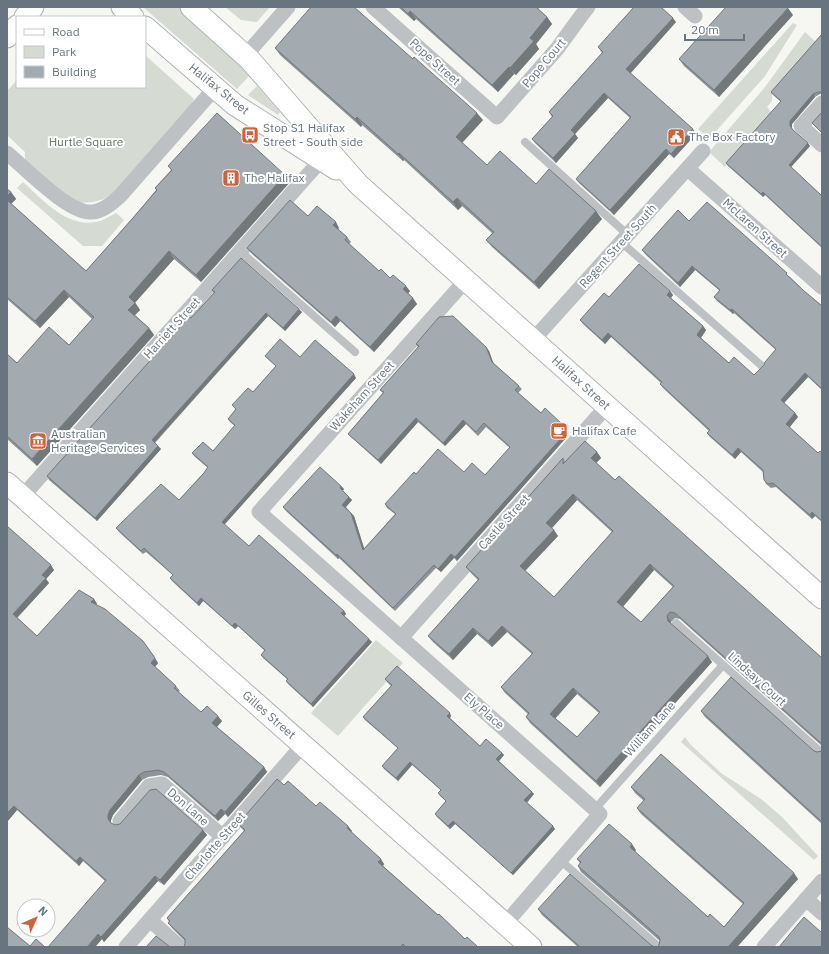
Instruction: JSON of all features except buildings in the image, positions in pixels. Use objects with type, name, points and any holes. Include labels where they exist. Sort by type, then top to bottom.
[{"type":"street","points":[[26,16],[33,7]]},
{"type":"street","points":[[122,7],[132,16]]},
{"type":"street","name":"Halifax Street","points":[[191,7],[245,56],[358,184]]},
{"type":"street","points":[[245,56],[288,7]]},
{"type":"street","name":"Pope Street","points":[[373,7],[497,117]]},
{"type":"street","name":"Pope Court","points":[[497,117],[557,49],[588,7]]},
{"type":"street","points":[[7,37],[16,27]]},
{"type":"street","name":"Halifax Street","points":[[146,28],[235,105],[322,159],[358,184],[822,598]]},
{"type":"street","points":[[7,152],[63,202],[80,210],[91,212],[100,210],[111,205],[120,196],[215,88]]},
{"type":"street","points":[[822,103],[801,126],[822,145]]},
{"type":"street","name":"Regent Street South","points":[[533,340],[703,151]]},
{"type":"street","name":"Harriett Street","points":[[22,497],[322,159]]},
{"type":"street","name":"McLaren Street","points":[[688,168],[822,287]]},
{"type":"street","name":"Wakeham Street","points":[[259,512],[466,280]]},
{"type":"street","name":"Castle Street","points":[[401,638],[607,406]]},
{"type":"street","name":"Gilles Street","points":[[7,483],[531,947]]},
{"type":"street","name":"Ely Place","points":[[259,512],[595,808]]},
{"type":"street","name":"Charlotte Street","points":[[126,947],[303,745]]},
{"type":"street","name":"Don Lane","points":[[120,821],[149,786],[162,784],[222,837]]},
{"type":"street","points":[[505,924],[600,814],[595,808]]},
{"type":"street","points":[[764,947],[822,881]]},
{"type":"street","points":[[806,899],[822,913]]},
{"type":"street","points":[[150,920],[180,947]]},
{"type":"lane","points":[[525,142],[762,366]]},
{"type":"lane","points":[[240,252],[355,352]]},
{"type":"lane","name":"Lindsay Court","points":[[676,623],[822,753]]},
{"type":"lane","name":"William Lane","points":[[595,808],[723,665]]},
{"type":"lane","points":[[560,860],[659,947]]},
{"type":"green space","points":[[143,7],[184,7],[204,25],[249,76],[237,89]]},
{"type":"green space","points":[[225,7],[270,7],[257,22],[241,20]]},
{"type":"green space","points":[[793,23],[797,25],[765,76],[709,139],[698,129]]},
{"type":"green space","points":[[805,32],[817,43],[772,94],[772,101],[767,107],[773,114],[725,167],[709,152],[765,87]]},
{"type":"green space","name":"Hurtle Square","points":[[146,56],[194,99],[189,109],[116,191],[104,199],[93,202],[77,203],[67,197],[25,160],[25,152],[7,135],[7,91],[16,81],[16,88],[146,88]]},
{"type":"green space","points":[[257,86],[280,112],[278,115],[248,95]]},
{"type":"green space","points":[[23,182],[49,206],[58,213],[69,218],[80,222],[91,223],[103,220],[116,213],[124,220],[102,246],[83,246],[17,188]]},
{"type":"green space","points":[[376,640],[403,663],[338,736],[311,713]]},
{"type":"green space","points":[[685,737],[690,744],[721,773],[761,799],[782,817],[818,856],[814,860],[681,742]]},
{"type":"place","name":"Stop S1 Halifax Street - South side","points":[[250,135]]},
{"type":"place","name":"The Box Factory","points":[[676,137]]},
{"type":"place","name":"The Halifax","points":[[231,178]]},
{"type":"place","name":"Halifax Cafe","points":[[559,431]]},
{"type":"place","name":"Australian Heritage Services","points":[[38,441]]}]
